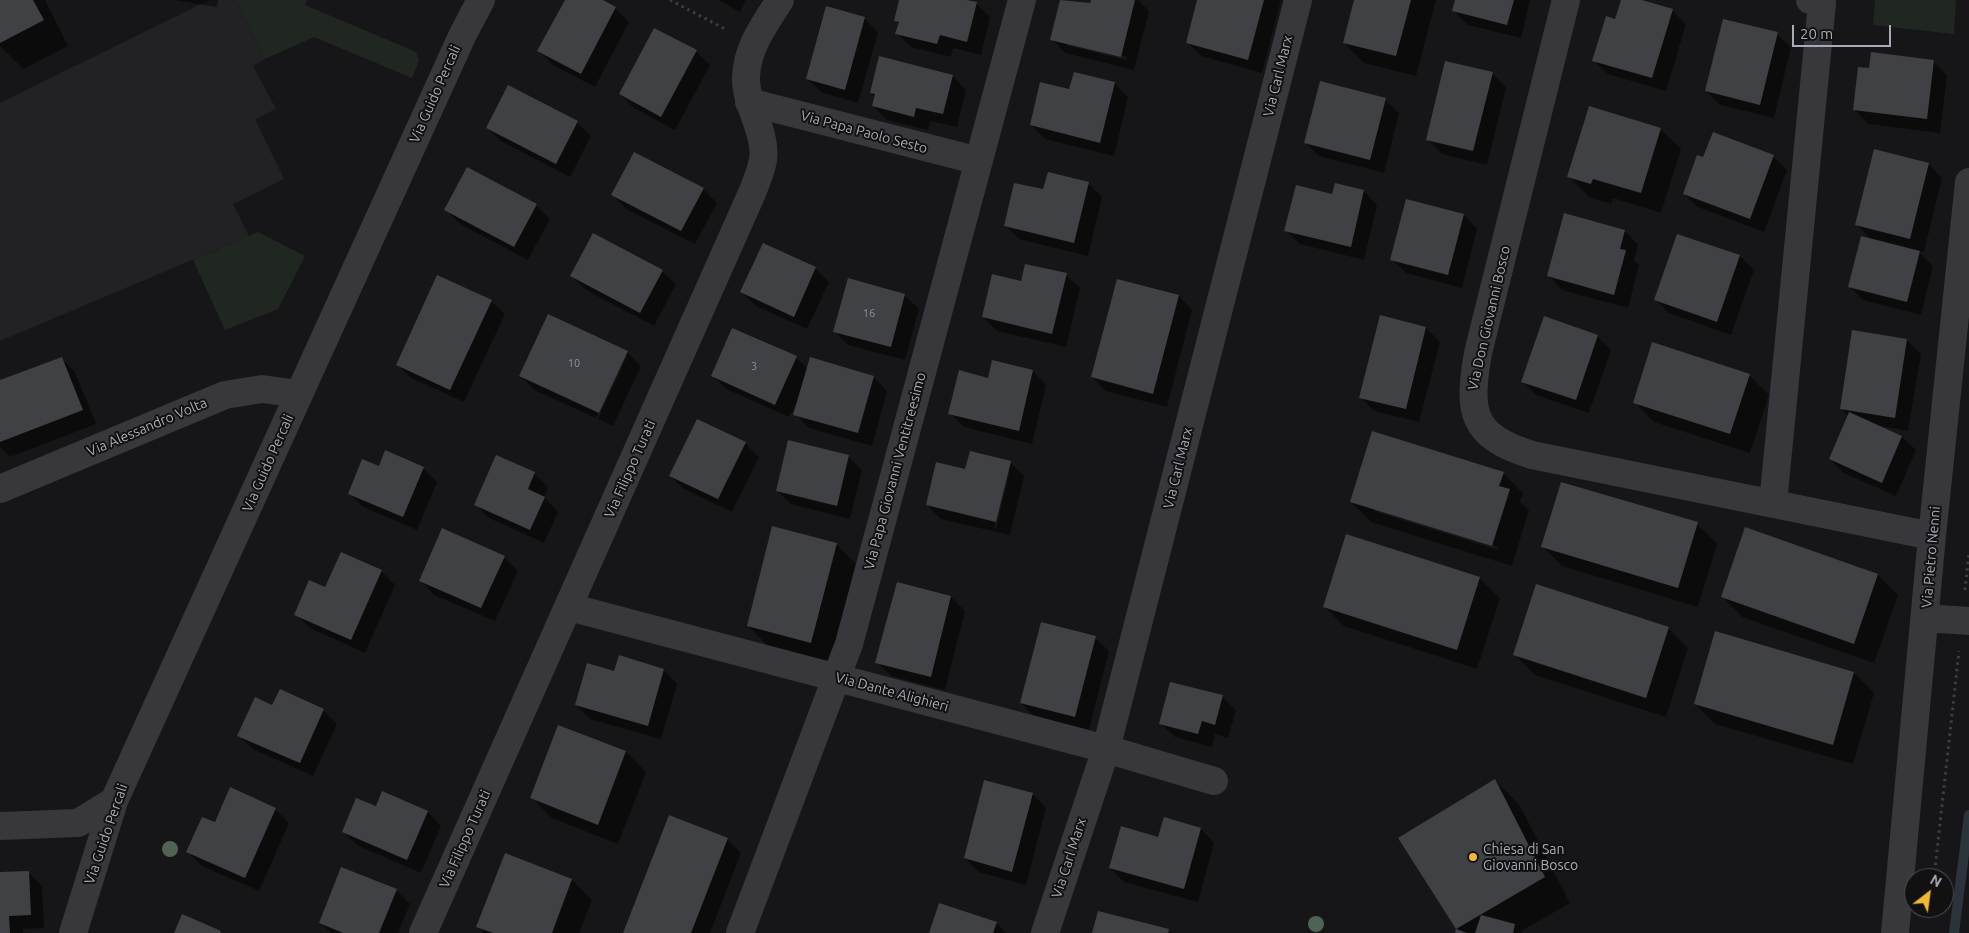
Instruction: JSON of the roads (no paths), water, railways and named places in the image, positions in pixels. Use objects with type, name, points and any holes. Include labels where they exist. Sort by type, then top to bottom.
[{"type":"street","name":"Via Guido Percali","points":[[73,933],[114,801],[462,34],[481,0]]},
{"type":"street","name":"Via Filippo Turati","points":[[423,933],[752,193],[763,159],[762,140],[749,102],[746,78],[749,54],[756,38],[780,0]]},
{"type":"street","name":"Via Papa Giovanni Ventitreesimo","points":[[740,933],[849,644],[1022,0]]},
{"type":"street","name":"Via Carl Marx","points":[[1045,933],[1106,749],[1298,0]]},
{"type":"street","name":"Via Don Giovanni Bosco","points":[[1566,0],[1478,353],[1472,397],[1473,410],[1488,432],[1513,449],[1523,452],[1932,536]]},
{"type":"street","points":[[1773,503],[1822,3],[1810,0]]},
{"type":"street","name":"Via Papa Paolo Sesto","points":[[749,102],[979,162]]},
{"type":"street","name":"Via Pietro Nenni","points":[[1895,933],[1932,536],[1969,182]]},
{"type":"street","name":"Via Alessandro Volta","points":[[0,489],[224,394],[262,389],[299,394]]},
{"type":"street","name":"Via Dante Alighieri","points":[[569,607],[1106,749],[1214,781]]},
{"type":"street","points":[[1925,618],[1966,621]]},
{"type":"street","points":[[0,826],[78,823],[114,801]]},
{"type":"waterway","points":[[1954,933],[1969,815]]},
{"type":"place","name":"Chiesa di San Giovanni Bosco","points":[[1473,857]]}]
